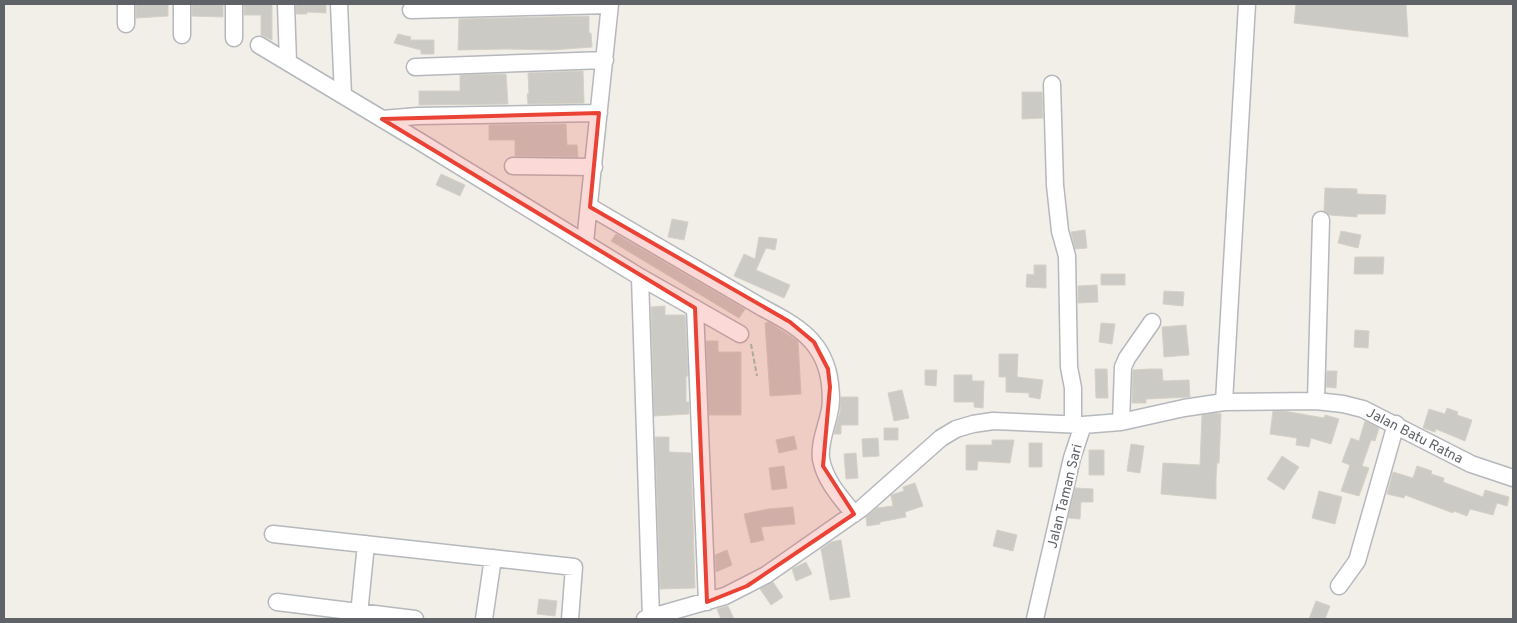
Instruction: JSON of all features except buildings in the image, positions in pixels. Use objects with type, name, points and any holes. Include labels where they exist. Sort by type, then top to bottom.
[{"type":"street","points":[[126,4],[126,24]]},
{"type":"street","points":[[182,4],[182,34]]},
{"type":"street","points":[[234,4],[234,38]]},
{"type":"street","points":[[286,4],[288,62]]},
{"type":"street","points":[[339,4],[343,95]]},
{"type":"street","points":[[411,10],[610,4],[586,242]]},
{"type":"street","points":[[1224,402],[1247,4]]},
{"type":"street","points":[[259,45],[586,242],[640,277],[740,334]]},
{"type":"street","points":[[415,67],[604,60]]},
{"type":"street","points":[[640,277],[648,618],[707,602],[740,589],[766,575],[875,498],[927,449],[956,429],[972,424],[993,421],[1078,424],[1074,388],[1069,367],[1066,256],[1060,231],[1055,185],[1052,84]]},
{"type":"street","points":[[382,119],[418,116],[599,113]]},
{"type":"street","points":[[514,166],[594,167]]},
{"type":"street","points":[[590,207],[790,322],[814,342],[828,369],[830,387],[830,412],[821,456],[823,466],[826,477],[854,514]]},
{"type":"street","points":[[1316,402],[1322,220]]},
{"type":"street","points":[[695,308],[707,602]]},
{"type":"street","points":[[1121,422],[1123,367],[1127,358],[1152,322]]},
{"type":"street","name":"Jalan Batu Ratna","points":[[1224,402],[1316,402],[1343,404],[1363,409],[1396,424],[1471,464],[1513,478]]},
{"type":"street","name":"Jalan Taman Sari","points":[[1034,619],[1072,458],[1078,424],[1121,422],[1184,408],[1224,402]]},
{"type":"street","points":[[1339,586],[1357,561],[1396,424]]},
{"type":"street","points":[[273,534],[574,567],[570,619]]},
{"type":"street","points":[[359,614],[366,544]]},
{"type":"street","points":[[484,619],[493,558]]},
{"type":"street","points":[[277,602],[359,614],[415,619]]},
{"type":"path","points":[[740,334],[751,343],[757,376]]},
{"type":"highlighted area","points":[[599,113],[590,207],[790,322],[814,342],[828,369],[830,387],[823,466],[854,514],[747,586],[707,602],[695,308],[382,119]]}]
